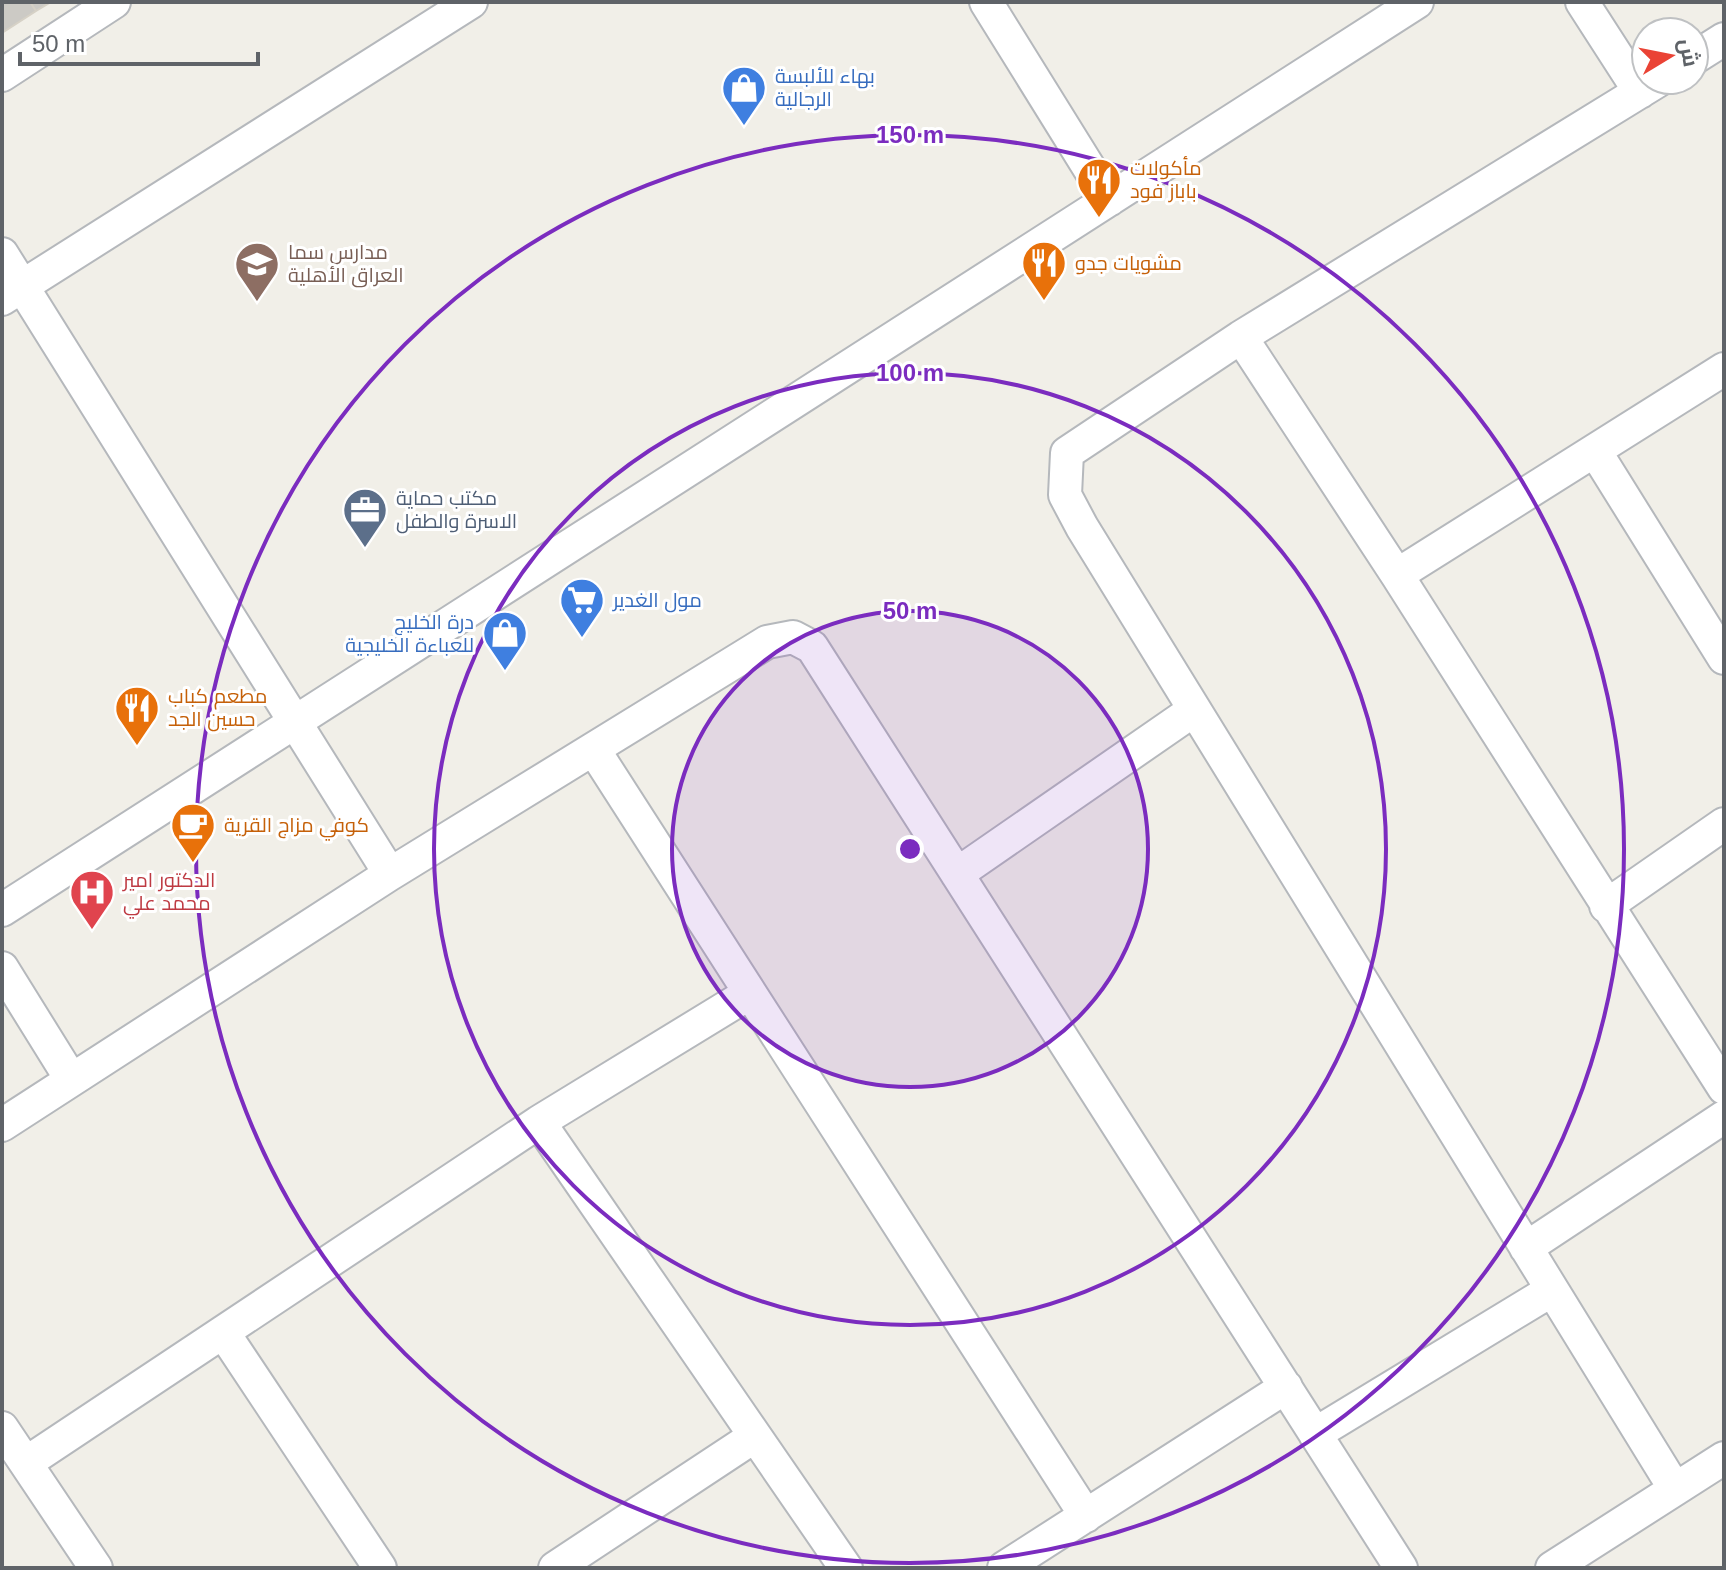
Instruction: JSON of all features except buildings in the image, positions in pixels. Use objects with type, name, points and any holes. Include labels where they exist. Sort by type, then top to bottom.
[{"type":"street","points":[[2,75],[114,2]]},
{"type":"street","points":[[12,292],[471,2]]},
{"type":"street","points":[[986,2],[1109,200]]},
{"type":"street","points":[[2,910],[1417,2]]},
{"type":"street","points":[[1582,2],[1630,61]]},
{"type":"street","points":[[1634,96],[1241,337],[1067,453],[1065,495],[1194,710],[1675,1489]]},
{"type":"street","points":[[2,254],[12,292],[295,722],[390,874]]},
{"type":"street","points":[[1241,337],[1397,575],[1724,1088]]},
{"type":"street","points":[[1397,575],[1724,369]]},
{"type":"street","points":[[1595,451],[1724,658]]},
{"type":"street","points":[[2,1125],[390,874],[767,642],[793,637],[812,647],[1401,1568]]},
{"type":"street","points":[[957,874],[1194,710]]},
{"type":"street","points":[[594,750],[1086,1516]]},
{"type":"street","points":[[1606,906],[1724,824]]},
{"type":"street","points":[[2,968],[71,1079]]},
{"type":"street","points":[[26,1463],[539,1122],[750,993]]},
{"type":"street","points":[[1526,1248],[1724,1117]]},
{"type":"street","points":[[539,1122],[846,1568]]},
{"type":"street","points":[[1315,1434],[1552,1290]]},
{"type":"street","points":[[223,1332],[380,1568]]},
{"type":"street","points":[[1004,1568],[1286,1387]]},
{"type":"street","points":[[2,1428],[96,1568]]},
{"type":"street","points":[[555,1568],[755,1436]]},
{"type":"street","points":[[1552,1568],[1724,1458]]},
{"type":"place","name":"بهاء للألبسة الرجالية","points":[[744,127]]},
{"type":"place","name":"مأكولات باباز فود","points":[[1099,219]]},
{"type":"place","name":"مشويات جدو","points":[[1044,302]]},
{"type":"place","name":"مدارس سما العراق الأهلية","points":[[257,303]]},
{"type":"place","name":"مكتب حماية الاسرة والطفل","points":[[365,549]]},
{"type":"place","name":"مول الغدير","points":[[582,639]]},
{"type":"place","name":"درة الخليج للعباءة الخليجية","points":[[505,672]]},
{"type":"place","name":"مطعم كباب حسين الجد","points":[[137,747]]},
{"type":"place","name":"كوفي مزاج القرية","points":[[193,864]]},
{"type":"place","name":"الدكتور امير محمد علي","points":[[92,931]]}]
